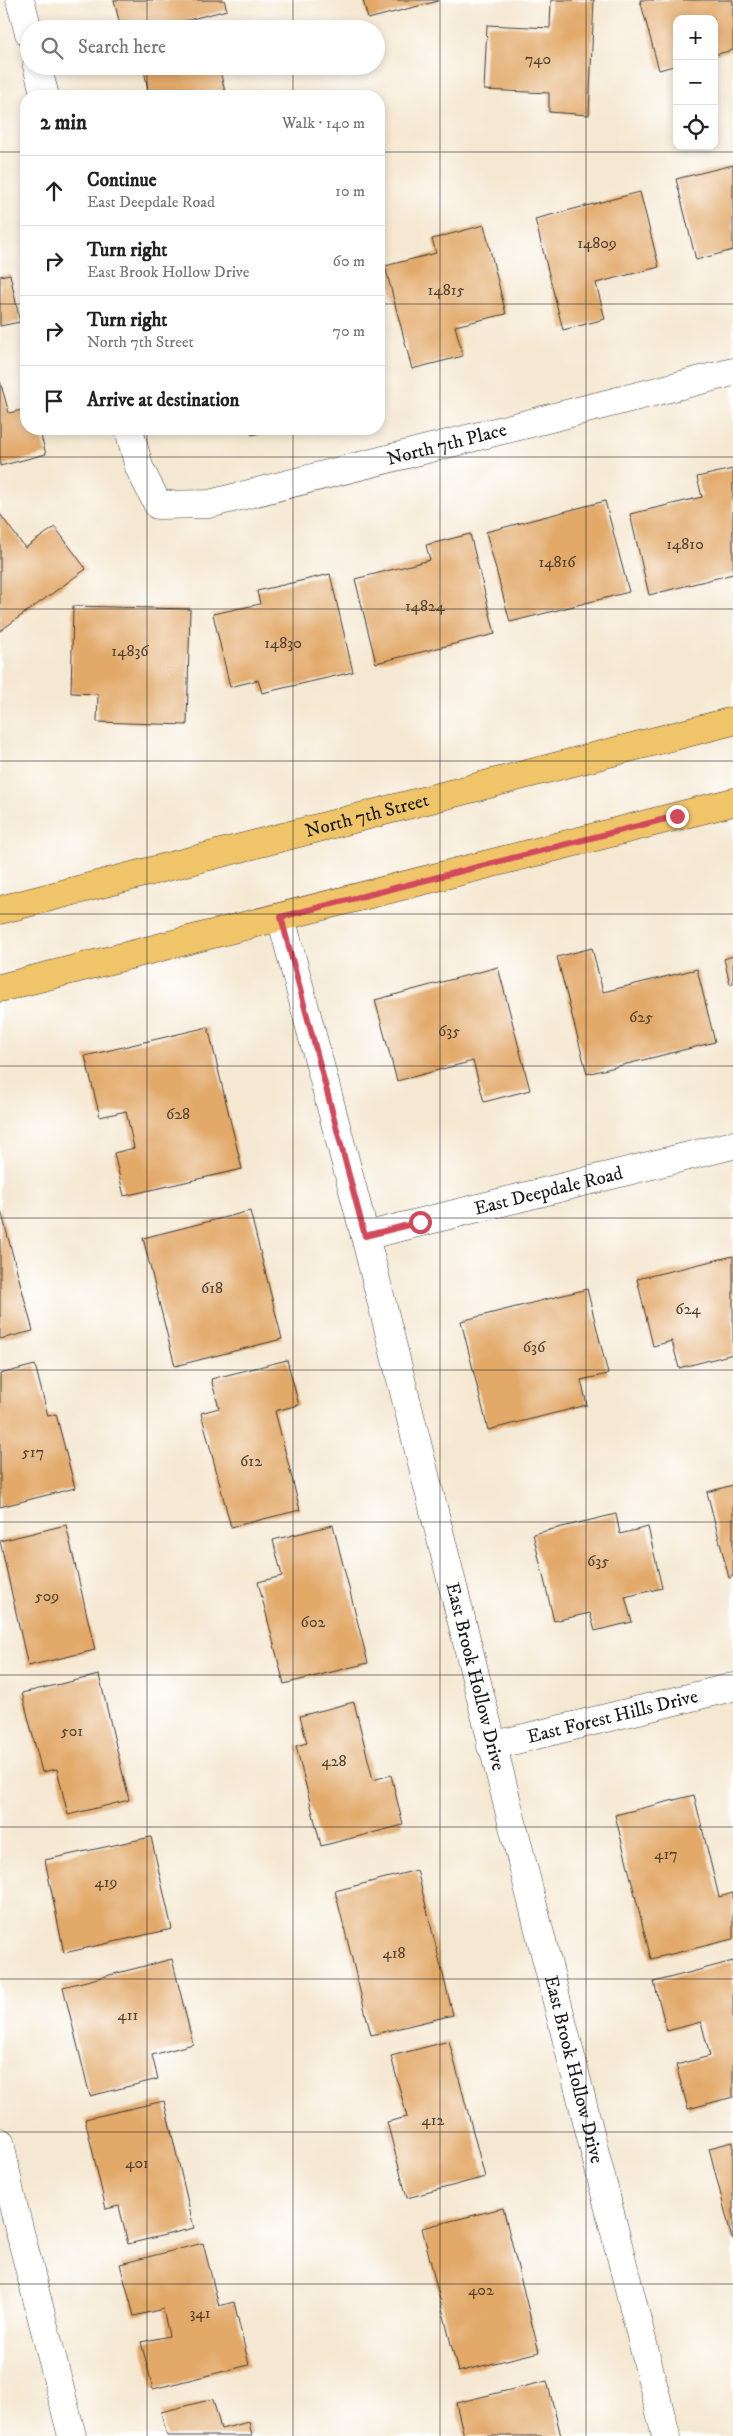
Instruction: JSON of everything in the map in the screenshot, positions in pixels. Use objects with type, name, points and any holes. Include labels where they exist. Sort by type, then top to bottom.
[{"type":"main road","name":"North 7th Street","points":[[0,910],[733,721]]},
{"type":"main road","points":[[0,988],[733,802]]},
{"type":"street","points":[[20,0],[25,20]]},
{"type":"street","points":[[39,75],[43,90]]},
{"type":"street","name":"North 7th Place","points":[[131,435],[139,467],[158,505],[208,504],[733,372]]},
{"type":"street","name":"East Brook Hollow Drive","points":[[281,917],[365,1236],[491,1746],[666,2436]]},
{"type":"street","name":"East Deepdale Road","points":[[365,1236],[733,1145]]},
{"type":"street","name":"East Forest Hills Drive","points":[[491,1746],[733,1687]]},
{"type":"street","points":[[0,2142],[10,2194],[72,2436]]},
{"type":"building","points":[[114,0],[224,0],[227,10],[188,20],[119,20]]},
{"type":"building","points":[[363,0],[438,0],[438,1],[368,19]]},
{"type":"building","points":[[551,0],[594,0],[589,115],[549,112],[549,93],[484,90],[487,25],[550,28]]},
{"type":"building","points":[[640,0],[733,0],[733,50],[718,54],[718,15],[673,15],[673,66],[659,70]]},
{"type":"building","points":[[145,75],[221,75],[225,90],[148,90]]},
{"type":"building","points":[[733,165],[733,250],[696,260],[676,179]]},
{"type":"building","points":[[640,192],[659,267],[596,283],[605,319],[563,330],[535,219]]},
{"type":"building","points":[[484,225],[506,314],[455,326],[463,356],[412,369],[385,266],[436,253],[432,239]]},
{"type":"building","points":[[10,274],[20,322],[0,326],[0,276]]},
{"type":"building","points":[[0,381],[9,413],[20,410],[20,435],[41,435],[46,454],[0,466]]},
{"type":"building","points":[[733,469],[733,574],[649,595],[630,514],[702,497],[697,477]]},
{"type":"building","points":[[605,501],[629,592],[510,622],[486,532]]},
{"type":"building","points":[[0,514],[25,548],[55,527],[86,569],[0,631]]},
{"type":"building","points":[[470,534],[495,634],[376,663],[355,579],[430,560],[426,545]]},
{"type":"building","points":[[330,574],[353,672],[262,693],[258,680],[230,687],[213,614],[260,604],[257,591]]},
{"type":"building","points":[[73,606],[190,609],[187,725],[97,722],[98,694],[71,693]]},
{"type":"building","points":[[592,948],[603,992],[697,969],[715,1042],[587,1074],[557,957]]},
{"type":"building","points":[[733,956],[733,984],[730,984],[724,959]]},
{"type":"building","points":[[498,967],[530,1090],[484,1102],[473,1061],[397,1081],[375,1000]]},
{"type":"building","points":[[208,1027],[242,1169],[124,1196],[114,1153],[134,1148],[126,1111],[100,1117],[85,1056]]},
{"type":"building","points":[[0,1207],[33,1331],[0,1339]]},
{"type":"building","points":[[250,1211],[282,1339],[175,1366],[143,1238]]},
{"type":"building","points":[[733,1256],[733,1354],[679,1368],[672,1341],[653,1346],[637,1279]]},
{"type":"building","points":[[587,1289],[608,1374],[581,1380],[587,1405],[488,1430],[461,1321]]},
{"type":"building","points":[[287,1360],[299,1405],[275,1411],[300,1510],[231,1527],[201,1413],[219,1408],[211,1379]]},
{"type":"building","points":[[35,1365],[48,1416],[56,1414],[75,1488],[0,1507],[0,1374]]},
{"type":"building","points":[[733,1485],[733,1576],[729,1578],[707,1492]]},
{"type":"building","points":[[616,1514],[620,1534],[648,1527],[662,1588],[625,1597],[632,1622],[595,1631],[590,1613],[554,1621],[533,1534]]},
{"type":"building","points":[[66,1525],[95,1650],[28,1666],[0,1541]]},
{"type":"building","points":[[333,1525],[368,1663],[284,1684],[258,1582],[282,1576],[273,1540]]},
{"type":"building","points":[[99,1675],[129,1800],[68,1815],[57,1769],[42,1772],[22,1693]]},
{"type":"building","points":[[354,1702],[373,1780],[391,1775],[403,1825],[321,1846],[296,1746],[307,1743],[300,1716]]},
{"type":"building","points":[[694,1795],[719,1897],[733,1893],[733,1939],[651,1959],[615,1815]]},
{"type":"building","points":[[151,1837],[172,1929],[64,1953],[45,1860]]},
{"type":"building","points":[[417,1870],[453,2015],[371,2035],[335,1891]]},
{"type":"building","points":[[172,1959],[193,2044],[152,2055],[158,2079],[90,2096],[63,1987]]},
{"type":"building","points":[[733,1961],[733,2097],[688,2109],[676,2065],[710,2056],[701,2022],[667,2031],[654,1982]]},
{"type":"building","points":[[449,2041],[485,2177],[407,2198],[387,2122],[407,2117],[391,2056]]},
{"type":"building","points":[[164,2101],[194,2228],[128,2244],[119,2206],[106,2209],[85,2119]]},
{"type":"building","points":[[733,2142],[733,2239],[732,2239],[709,2148]]},
{"type":"building","points":[[503,2208],[539,2352],[458,2372],[422,2228]]},
{"type":"building","points":[[203,2243],[219,2306],[234,2302],[249,2365],[153,2389],[141,2342],[169,2336],[163,2309],[134,2316],[120,2264]]},
{"type":"building","points":[[547,2381],[561,2436],[464,2436],[456,2403]]},
{"type":"building","points":[[213,2399],[221,2429],[249,2422],[252,2436],[167,2436],[161,2412]]},
{"type":"route","points":[[420,1222],[365,1236],[281,917],[677,816]]}]
